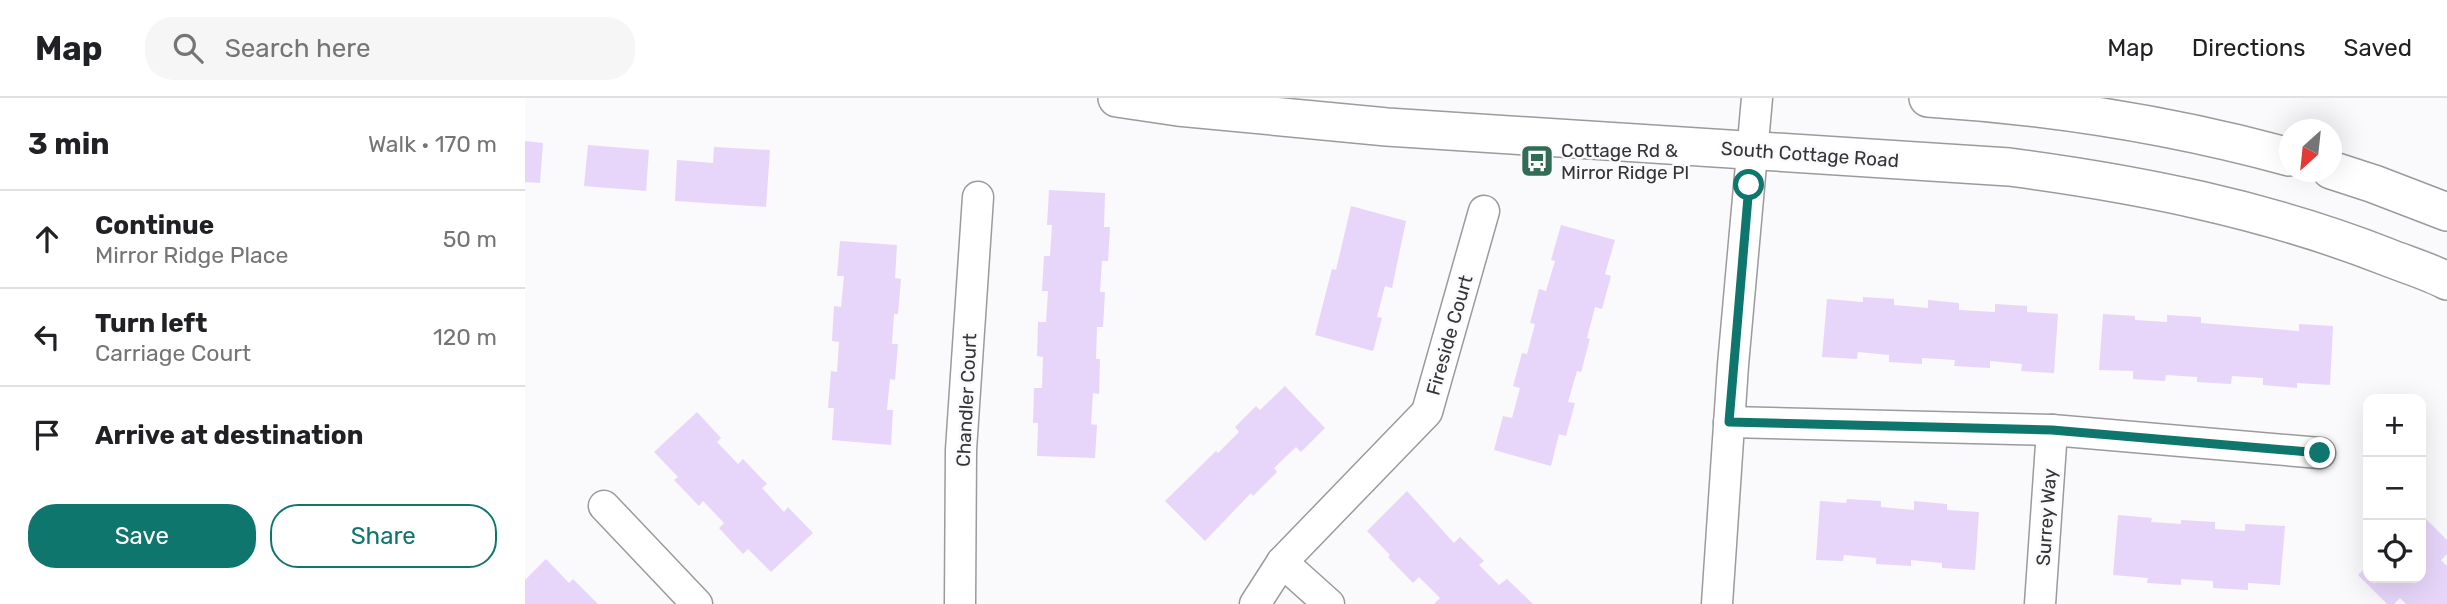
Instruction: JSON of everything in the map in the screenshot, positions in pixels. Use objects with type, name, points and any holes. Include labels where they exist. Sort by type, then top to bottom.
[{"type":"street","name":"South Cottage Road","points":[[1117,98],[1178,107],[1387,127],[2009,167],[2090,177],[2255,213],[2343,239],[2447,281]]},
{"type":"street","points":[[1717,604],[1729,422],[1757,98]]},
{"type":"street","points":[[1928,98],[2058,109],[2148,123],[2279,154]]},
{"type":"street","points":[[2342,173],[2447,212]]},
{"type":"street","name":"Chandler Court","points":[[960,604],[961,450],[978,197]]},
{"type":"street","name":"Fireside Court","points":[[1255,604],[1282,562],[1427,412],[1483,211]]},
{"type":"street","points":[[1729,422],[2052,430],[2320,453]]},
{"type":"street","name":"Surrey Way","points":[[2040,604],[2052,430]]},
{"type":"street","points":[[604,506],[697,604]]},
{"type":"street","points":[[1282,562],[1329,604]]},
{"type":"building","points":[[525,141],[543,143],[540,183],[525,182]]},
{"type":"building","points":[[588,145],[649,150],[646,191],[584,186]]},
{"type":"building","points":[[714,147],[770,150],[766,207],[675,201],[677,160],[713,163]]},
{"type":"building","points":[[1049,190],[1105,193],[1104,227],[1110,227],[1108,261],[1102,261],[1100,292],[1105,292],[1103,327],[1097,327],[1099,394],[1093,393],[1091,424],[1097,425],[1095,458],[1037,456],[1038,423],[1033,423],[1034,388],[1042,388],[1043,357],[1037,356],[1038,322],[1046,322],[1048,291],[1042,291],[1044,256],[1050,256],[1052,225],[1047,225]]},
{"type":"building","points":[[1351,206],[1406,221],[1392,288],[1385,286],[1377,317],[1382,318],[1373,351],[1315,335],[1332,269],[1336,270]]},
{"type":"building","points":[[1561,225],[1615,240],[1605,274],[1611,276],[1602,309],[1595,307],[1581,372],[1577,371],[1568,402],[1575,403],[1566,436],[1559,434],[1551,466],[1494,450],[1503,416],[1512,418],[1520,388],[1513,386],[1522,353],[1527,354],[1535,324],[1530,323],[1539,289],[1546,291],[1555,261],[1551,260]]},
{"type":"building","points":[[840,241],[897,245],[895,278],[901,279],[898,314],[894,314],[892,344],[898,344],[895,380],[890,379],[887,410],[893,410],[891,445],[832,440],[834,408],[828,408],[831,371],[837,372],[839,342],[832,341],[834,306],[841,307],[844,276],[837,276]]},
{"type":"building","points":[[1863,297],[1894,299],[1894,305],[1928,308],[1928,300],[1959,303],[1959,310],[1995,312],[1995,304],[2027,306],[2027,312],[2058,314],[2054,373],[2021,371],[2022,364],[1990,361],[1990,368],[1954,366],[1955,360],[1922,358],[1922,364],[1889,362],[1889,355],[1858,352],[1857,359],[1822,357],[1827,299],[1863,302]]},
{"type":"building","points":[[2103,314],[2167,322],[2167,315],[2201,317],[2201,323],[2299,331],[2299,324],[2333,326],[2330,385],[2297,383],[2297,388],[2263,385],[2263,378],[2232,376],[2231,384],[2197,382],[2197,377],[2166,375],[2165,381],[2133,379],[2133,371],[2099,370]]},
{"type":"building","points":[[1285,386],[1325,428],[1301,452],[1296,447],[1274,468],[1277,472],[1253,496],[1251,493],[1205,541],[1165,501],[1239,432],[1235,427],[1256,406],[1260,410]]},
{"type":"building","points":[[697,412],[721,438],[717,442],[738,464],[743,459],[767,484],[762,488],[784,512],[788,507],[813,533],[771,572],[748,549],[743,554],[719,528],[724,523],[703,501],[699,506],[674,480],[678,477],[654,452]]},
{"type":"building","points":[[1407,491],[1454,543],[1460,537],[1484,561],[1479,565],[1499,585],[1507,579],[1533,604],[1434,604],[1440,598],[1419,577],[1413,583],[1367,531]]},
{"type":"building","points":[[1847,499],[1881,501],[1881,507],[1914,510],[1914,501],[1947,504],[1947,510],[1979,512],[1975,570],[1942,568],[1942,563],[1911,560],[1911,566],[1876,564],[1876,558],[1844,555],[1843,561],[1816,560],[1820,501],[1846,503]]},
{"type":"building","points":[[2118,515],[2152,518],[2151,522],[2215,522],[2215,529],[2245,531],[2245,524],[2285,526],[2280,585],[2248,583],[2248,590],[2213,588],[2213,581],[2181,579],[2181,585],[2147,583],[2148,578],[2113,575]]},
{"type":"building","points":[[2426,519],[2447,540],[2447,554],[2441,560],[2447,566],[2447,604],[2406,604],[2400,598],[2394,604],[2387,604],[2366,583],[2426,583]]},
{"type":"building","points":[[546,559],[569,583],[573,579],[598,604],[525,604],[525,580]]},
{"type":"place","name":"Cottage Rd & Mirror Ridge Pl","points":[[1537,161]]},
{"type":"route","points":[[1749,185],[1729,422],[2052,430],[2320,453]]}]
